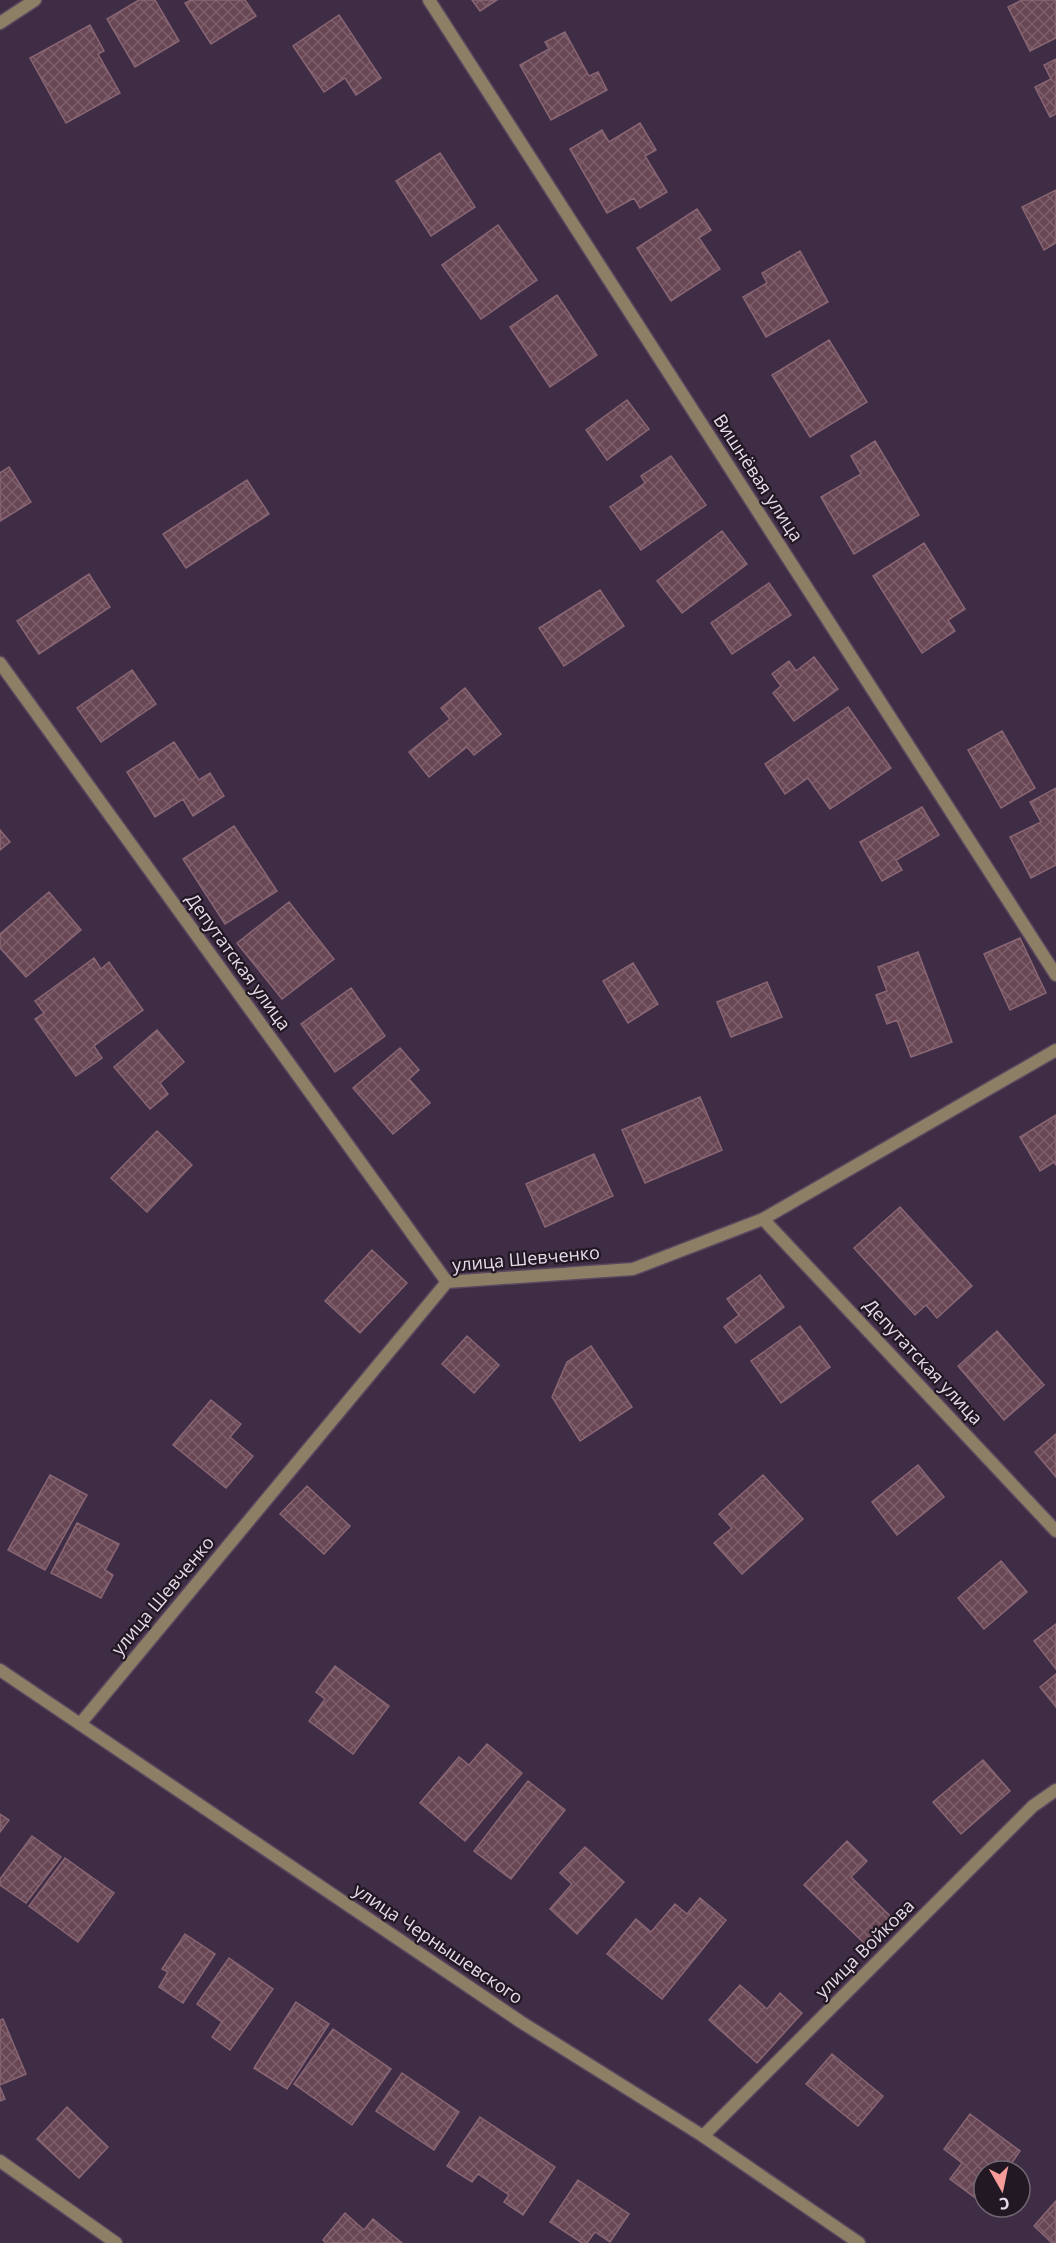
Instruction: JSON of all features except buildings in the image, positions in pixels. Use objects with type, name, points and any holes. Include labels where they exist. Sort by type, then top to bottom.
[{"type":"street","points":[[0,23],[35,0]]},
{"type":"street","name":"Вишнёвая улица","points":[[429,0],[1056,975]]},
{"type":"street","name":"Депутатская улица","points":[[0,663],[447,1282]]},
{"type":"street","name":"улица Шевченко","points":[[80,1724],[447,1282],[633,1269],[763,1220],[1056,1050]]},
{"type":"street","name":"Депутатская улица","points":[[763,1220],[1056,1531]]},
{"type":"street","name":"улица Чернышевского","points":[[0,1670],[521,2022],[703,2136],[859,2243]]},
{"type":"street","name":"улица Войкова","points":[[703,2136],[1033,1806],[1056,1790]]},
{"type":"street","points":[[0,2161],[116,2243]]}]
